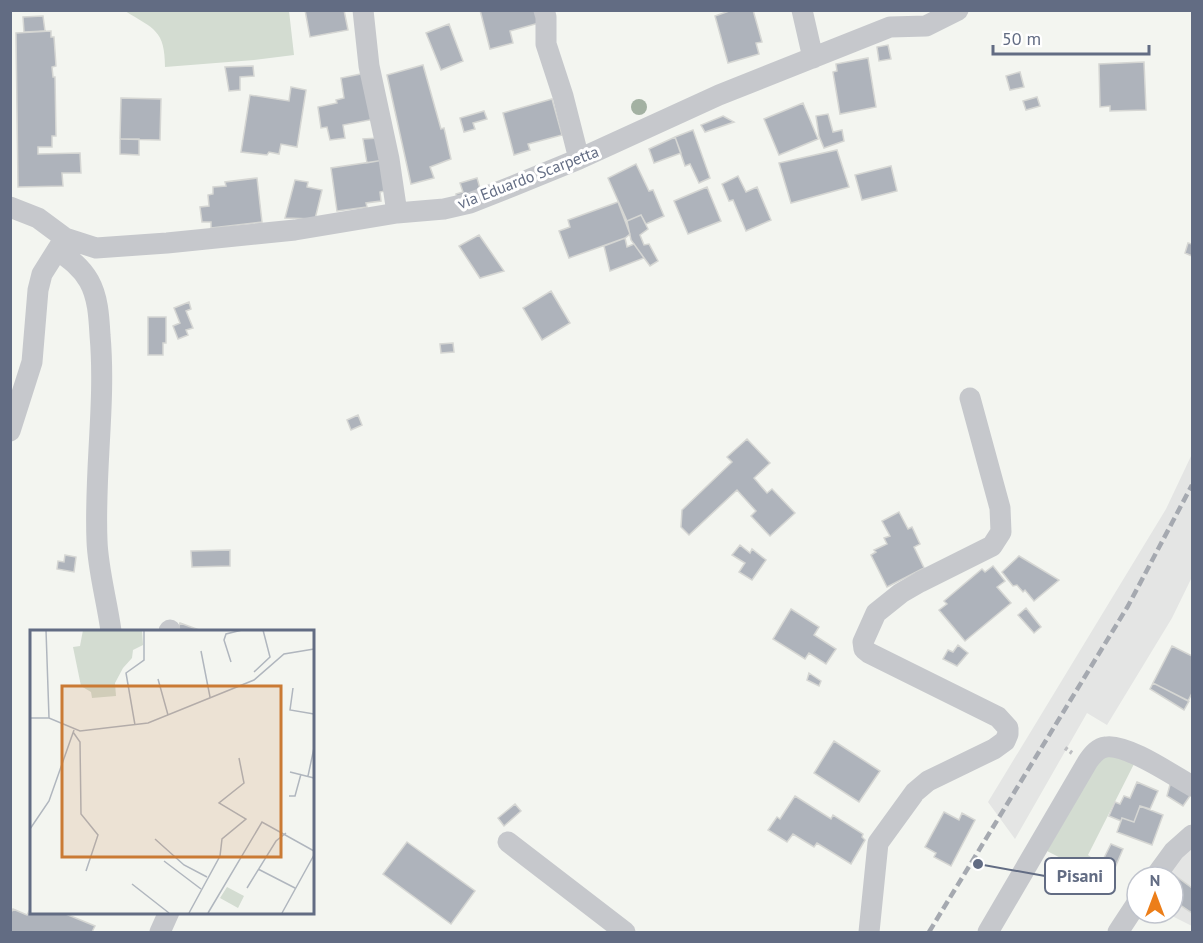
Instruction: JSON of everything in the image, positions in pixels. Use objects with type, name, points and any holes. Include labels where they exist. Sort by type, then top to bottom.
[{"type":"street","points":[[363,10],[369,66],[397,213]]},
{"type":"street","points":[[544,10],[546,44],[563,96],[579,159]]},
{"type":"street","points":[[802,10],[813,58]]},
{"type":"street","name":"via Eduardo Scarpetta","points":[[10,207],[38,218],[61,244],[96,248],[295,230],[397,213],[444,209],[470,203],[579,159],[719,95],[890,27],[926,26],[958,10]]},
{"type":"street","points":[[10,431],[32,362],[38,290],[42,274],[61,244],[90,282],[98,307],[102,354],[102,407],[97,543],[111,630]]},
{"type":"street","points":[[869,933],[878,843],[915,792],[934,778],[994,749],[1005,741],[1008,734],[1005,723],[998,717],[869,653],[864,649],[863,642],[871,619],[882,607],[920,582],[992,546],[1001,532],[1000,508],[970,398]]},
{"type":"street","points":[[988,933],[1088,761],[1098,749],[1106,747],[1125,749],[1192,786]]},
{"type":"street","points":[[1164,865],[1174,851],[1192,835]]},
{"type":"street","points":[[508,842],[625,933]]},
{"type":"street","points":[[160,933],[169,913]]},
{"type":"shaded area","points":[[125,11],[289,11],[294,55],[165,67],[163,45],[156,32]]},
{"type":"shaded area","points":[[1192,454],[1192,577],[1172,618],[1107,725],[1087,713],[1015,839],[988,802],[1166,509]]},
{"type":"shaded area","points":[[1104,752],[1136,760],[1088,855],[1101,864],[1094,875],[1047,851]]},
{"type":"shaded area","points":[[1192,838],[1192,926],[1185,922],[1185,865],[1169,865]]},
{"type":"building","points":[[305,10],[344,10],[348,30],[310,37]]},
{"type":"building","points":[[480,10],[536,10],[539,23],[510,31],[513,43],[490,49]]},
{"type":"building","points":[[732,10],[753,10],[762,42],[756,43],[759,54],[728,63],[715,16]]},
{"type":"building","points":[[43,16],[45,31],[24,32],[23,17]]},
{"type":"building","points":[[449,24],[463,61],[441,70],[426,33]]},
{"type":"building","points":[[51,31],[51,37],[54,37],[56,66],[52,67],[53,77],[55,77],[56,136],[52,136],[52,147],[38,147],[38,154],[80,153],[81,173],[62,173],[63,186],[18,187],[16,33]]},
{"type":"building","points":[[888,45],[891,59],[879,61],[877,47]]},
{"type":"building","points":[[868,58],[876,107],[840,114],[833,72],[837,71],[836,64]]},
{"type":"building","points":[[1144,62],[1146,110],[1110,111],[1110,106],[1100,107],[1099,64]]},
{"type":"building","points":[[423,65],[441,129],[444,128],[451,159],[430,167],[434,178],[411,184],[387,75]]},
{"type":"building","points":[[253,66],[254,76],[240,77],[240,90],[229,91],[225,67]]},
{"type":"building","points":[[1020,72],[1024,87],[1010,90],[1006,76]]},
{"type":"building","points":[[366,73],[375,119],[343,125],[345,138],[330,140],[327,127],[321,128],[318,107],[337,103],[336,100],[344,98],[341,78]]},
{"type":"building","points":[[291,87],[306,90],[297,147],[281,144],[279,154],[241,152],[250,95],[289,101]]},
{"type":"building","points":[[1037,97],[1040,106],[1026,110],[1023,101]]},
{"type":"building","points":[[121,98],[161,99],[160,140],[120,139]]},
{"type":"building","points":[[552,99],[562,135],[528,144],[530,150],[514,155],[503,113]]},
{"type":"building","points":[[803,103],[818,139],[779,155],[764,119]]},
{"type":"building","points":[[484,111],[487,119],[473,123],[475,129],[464,132],[460,118]]},
{"type":"building","points":[[828,114],[833,132],[842,130],[844,141],[824,148],[819,136],[816,116]]},
{"type":"building","points":[[723,116],[734,122],[705,132],[701,125]]},
{"type":"building","points":[[693,130],[710,178],[699,183],[690,164],[685,166],[675,137]]},
{"type":"building","points":[[675,137],[681,153],[654,163],[649,149]]},
{"type":"building","points":[[379,138],[384,160],[367,163],[363,139]]},
{"type":"building","points":[[120,139],[139,139],[139,155],[120,154]]},
{"type":"building","points":[[837,150],[849,187],[791,203],[779,163]]},
{"type":"building","points":[[384,160],[389,190],[380,192],[381,201],[366,203],[367,207],[337,211],[331,168]]},
{"type":"building","points":[[636,164],[649,191],[653,190],[664,216],[646,224],[641,215],[627,221],[608,178]]},
{"type":"building","points":[[891,166],[897,191],[862,200],[855,175]]},
{"type":"building","points":[[738,176],[746,192],[757,187],[771,220],[746,231],[733,200],[729,201],[722,184]]},
{"type":"building","points":[[257,178],[262,222],[211,228],[211,222],[202,222],[200,207],[209,206],[208,195],[213,194],[213,187],[226,186],[225,182]]},
{"type":"building","points":[[477,178],[482,195],[458,203],[456,194],[463,192],[460,183]]},
{"type":"building","points":[[295,180],[308,182],[307,187],[322,190],[315,219],[285,218]]},
{"type":"building","points":[[707,187],[721,221],[688,234],[674,201]]},
{"type":"building","points":[[618,202],[630,234],[625,238],[569,258],[559,231],[570,227],[568,220]]},
{"type":"building","points":[[641,215],[648,229],[640,235],[644,245],[649,244],[658,261],[650,266],[631,240],[627,221]]},
{"type":"building","points":[[479,235],[504,271],[480,278],[459,246]]},
{"type":"building","points":[[625,238],[627,247],[634,244],[644,258],[610,271],[604,246]]},
{"type":"building","points":[[1188,243],[1192,244],[1192,256],[1185,253]]},
{"type":"building","points":[[551,291],[570,323],[542,340],[523,308]]},
{"type":"building","points":[[189,302],[191,309],[186,311],[193,328],[186,330],[188,335],[178,339],[173,326],[180,323],[174,308]]},
{"type":"building","points":[[148,317],[166,317],[166,343],[163,343],[163,355],[148,355]]},
{"type":"building","points":[[453,343],[454,352],[441,353],[440,344]]},
{"type":"building","points":[[358,415],[362,425],[351,430],[347,420]]},
{"type":"building","points":[[747,439],[770,463],[754,478],[767,493],[772,489],[795,513],[770,536],[751,516],[756,511],[737,490],[689,535],[681,527],[682,510],[732,462],[727,457]]},
{"type":"building","points":[[899,512],[908,529],[912,527],[920,544],[914,547],[924,568],[887,587],[871,555],[876,552],[874,550],[887,544],[884,538],[890,536],[882,521]]},
{"type":"building","points":[[740,545],[750,553],[752,549],[766,560],[752,580],[739,572],[745,563],[732,555]]},
{"type":"building","points":[[230,550],[230,566],[192,567],[191,551]]},
{"type":"building","points":[[65,555],[76,557],[74,572],[57,569],[58,561],[64,562]]},
{"type":"building","points":[[1019,556],[1059,580],[1034,601],[1025,590],[1023,592],[1017,585],[1013,586],[1002,572]]},
{"type":"building","points":[[993,566],[1005,581],[997,587],[1011,603],[965,641],[939,610],[947,604],[944,601],[982,569],[985,572]]},
{"type":"building","points":[[1026,608],[1041,627],[1034,633],[1018,615]]},
{"type":"building","points":[[791,609],[819,627],[814,635],[836,649],[826,664],[809,653],[805,659],[773,639]]},
{"type":"building","points":[[180,623],[199,630],[176,630]]},
{"type":"building","points":[[958,645],[968,653],[957,666],[943,659],[948,650],[953,652]]},
{"type":"building","points":[[1172,646],[1192,656],[1192,693],[1188,701],[1153,683]]},
{"type":"building","points":[[809,673],[821,681],[819,686],[807,680]]},
{"type":"building","points":[[1153,683],[1189,701],[1184,710],[1150,689]]},
{"type":"building","points":[[834,741],[880,771],[859,802],[814,773]]},
{"type":"building","points":[[1171,781],[1192,793],[1183,806],[1167,796]]},
{"type":"building","points":[[1137,782],[1158,791],[1150,809],[1140,806],[1134,822],[1122,818],[1121,821],[1109,816],[1115,802],[1120,804],[1124,796],[1130,798]]},
{"type":"building","points":[[795,796],[831,819],[833,815],[863,834],[862,837],[865,840],[851,864],[817,843],[814,847],[793,834],[787,842],[768,830],[777,817],[780,819]]},
{"type":"building","points":[[515,804],[521,811],[504,826],[498,818]]},
{"type":"building","points":[[1140,806],[1163,815],[1152,845],[1117,832],[1122,818],[1134,822]]},
{"type":"building","points":[[944,812],[959,820],[962,813],[975,820],[951,866],[934,857],[936,853],[925,847]]},
{"type":"building","points":[[407,842],[475,891],[451,924],[383,874]]},
{"type":"building","points":[[1111,844],[1123,849],[1114,870],[1101,864]]},
{"type":"building","points":[[1185,883],[1192,888],[1192,913],[1185,908]]},
{"type":"building","points":[[13,909],[27,915],[30,909],[30,913],[63,913],[95,926],[92,932],[10,932],[10,914]]},
{"type":"railway","points":[[929,932],[1128,606],[1192,485]]},
{"type":"place","name":"Pisani","points":[[978,864]]}]
